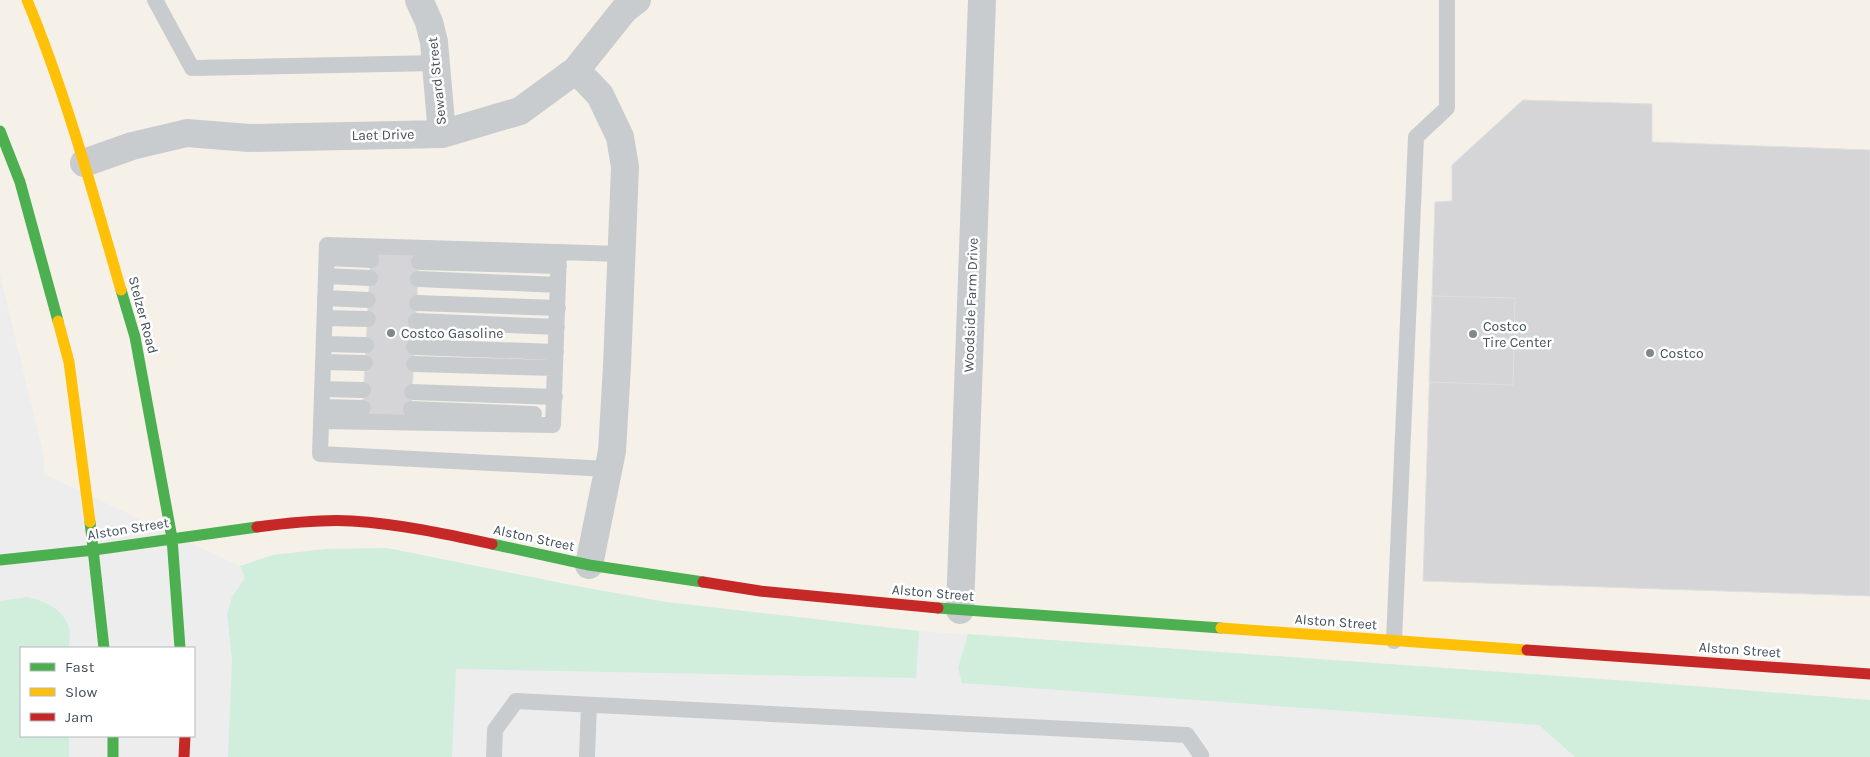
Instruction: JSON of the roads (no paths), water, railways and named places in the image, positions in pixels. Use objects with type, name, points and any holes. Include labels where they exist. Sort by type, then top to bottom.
[{"type":"street","name":"Stelzer Road","points":[[27,0],[42,36],[84,163],[135,337],[172,538],[180,647]]},
{"type":"street","name":"Seward Street","points":[[419,0],[430,28],[437,63],[442,134]]},
{"type":"street","name":"Laet Drive","points":[[84,163],[132,146],[187,133],[249,138],[442,134],[520,111],[576,70],[624,10],[637,0]]},
{"type":"street","name":"Woodside Farm Drive","points":[[960,610],[982,0]]},
{"type":"street","points":[[576,70],[600,95],[620,137],[625,167],[617,375],[612,451],[589,565]]},
{"type":"street","points":[[0,131],[20,182],[70,362],[94,550],[104,647]]},
{"type":"street","name":"Alston Street","points":[[0,560],[94,550],[282,524],[351,521],[423,529],[589,565],[760,592],[960,610],[1870,674]]},
{"type":"street","points":[[112,757],[113,737]]},
{"type":"street","points":[[184,757],[185,737]]},
{"type":"lane","points":[[155,0],[192,68],[437,63]]},
{"type":"lane","points":[[1394,641],[1416,137],[1447,108],[1447,0]]},
{"type":"lane","points":[[559,259],[327,245],[320,454],[608,469]]},
{"type":"lane","points":[[419,262],[559,259],[621,254]]},
{"type":"lane","points":[[327,258],[371,260]]},
{"type":"lane","points":[[321,414],[553,426],[559,259]]},
{"type":"lane","points":[[326,276],[370,278]]},
{"type":"lane","points":[[418,279],[558,285]]},
{"type":"lane","points":[[326,298],[368,300]]},
{"type":"lane","points":[[417,303],[558,308]]},
{"type":"lane","points":[[325,318],[368,319]]},
{"type":"lane","points":[[416,321],[557,327]]},
{"type":"lane","points":[[324,344],[366,345]]},
{"type":"lane","points":[[414,347],[556,352]]},
{"type":"lane","points":[[323,362],[365,363]]},
{"type":"lane","points":[[414,364],[555,368]]},
{"type":"lane","points":[[322,388],[363,390]]},
{"type":"lane","points":[[412,392],[555,396]]},
{"type":"lane","points":[[321,414],[363,408]]},
{"type":"lane","points":[[411,410],[554,415]]},
{"type":"lane","points":[[494,757],[495,730],[516,701],[1187,735],[1201,754],[1200,757]]},
{"type":"lane","points":[[587,757],[590,705]]},
{"type":"place","name":"Costco Gasoline","points":[[391,333]]},
{"type":"place","name":"Costco Tire Center","points":[[1473,334]]},
{"type":"place","name":"Costco","points":[[1650,353]]}]
